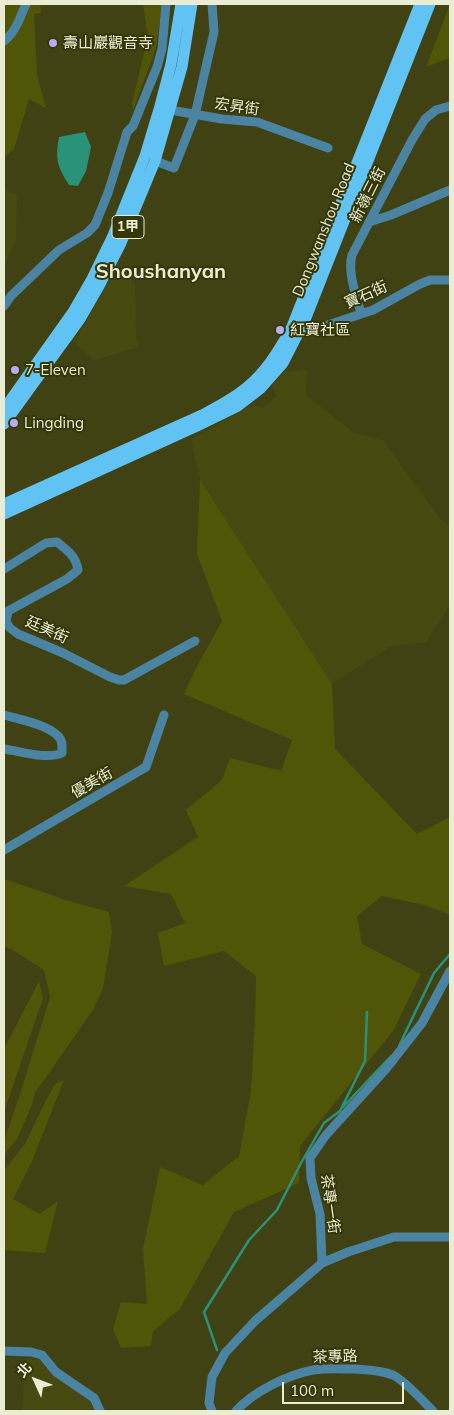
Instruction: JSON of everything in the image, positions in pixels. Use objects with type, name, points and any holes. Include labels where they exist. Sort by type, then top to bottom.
[{"type":"main road","name":"1甲","points":[[4,424],[7,406],[72,312],[92,279],[112,238],[144,156],[160,106],[171,64],[181,4]]},
{"type":"main road","name":"1甲","points":[[7,406],[80,319],[100,286],[120,244],[154,161],[170,110],[182,67],[192,4]]},
{"type":"main road","name":"Dongwanshou Road","points":[[4,514],[238,406],[260,389],[283,362],[420,4]]},
{"type":"main road","name":"Dongwanshou Road","points":[[4,504],[202,415],[231,400],[261,374],[296,329],[430,4]]},
{"type":"street","points":[[4,41],[13,31],[26,4]]},
{"type":"street","points":[[4,306],[11,296],[60,250],[86,234],[94,225],[108,193],[127,132],[133,126],[160,58],[166,4]]},
{"type":"street","points":[[154,161],[174,168],[195,115],[214,32],[212,4]]},
{"type":"street","name":"新嶺三街","points":[[361,314],[350,264],[352,256],[412,140],[425,119],[436,110],[450,106]]},
{"type":"street","name":"宏昇街","points":[[170,110],[195,115],[257,122],[328,148]]},
{"type":"street","points":[[369,222],[391,215],[450,190]]},
{"type":"street","name":"寶石街","points":[[296,329],[319,328],[361,314],[380,307],[430,280],[450,280]]},
{"type":"street","name":"廷美街","points":[[4,569],[46,543],[57,542],[69,551],[77,562],[78,570],[66,579],[8,611],[6,622],[18,634],[63,652],[110,677],[123,680],[195,641]]},
{"type":"street","name":"優美街","points":[[4,849],[146,767],[164,714]]},
{"type":"street","points":[[4,715],[50,730],[59,737],[62,744],[62,753],[49,756],[4,749]]},
{"type":"street","name":"茶專一街","points":[[322,1263],[320,1214],[311,1178],[310,1158],[326,1135],[386,1070],[422,1023],[450,971]]},
{"type":"street","points":[[212,1411],[209,1403],[212,1377],[225,1353],[255,1321],[322,1263],[348,1252],[394,1237],[450,1237]]},
{"type":"street","points":[[4,1351],[31,1352],[42,1355],[56,1372],[94,1398],[100,1411]]},
{"type":"street","name":"茶專路","points":[[236,1411],[245,1401],[280,1380],[312,1370],[338,1369],[375,1370],[394,1376],[433,1411]]},
{"type":"shaded area","points":[[4,4],[40,4],[41,13],[34,14],[37,75],[46,108],[29,99],[14,149],[4,157]]},
{"type":"shaded area","points":[[143,4],[162,4],[156,48],[133,110],[132,103],[148,37]]},
{"type":"shaded area","points":[[450,4],[450,58],[426,67]]},
{"type":"shaded area","points":[[4,190],[17,194],[16,239],[4,268]]},
{"type":"shaded area","points":[[112,275],[135,281],[136,335],[139,347],[94,360],[75,342]]},
{"type":"shaded area","points":[[307,369],[306,395],[354,433],[383,440],[441,520],[450,526],[450,604],[426,642],[391,646],[332,684],[200,480],[191,439],[253,405],[263,408],[277,396],[272,386],[283,373]]},
{"type":"shaded area","points":[[200,480],[332,684],[335,749],[417,834],[450,817],[450,915],[425,905],[382,896],[357,916],[362,944],[421,974],[393,1031],[300,1146],[299,1183],[234,1212],[180,1309],[153,1331],[151,1346],[121,1348],[113,1329],[121,1302],[147,1304],[143,1249],[160,1167],[203,1185],[239,1156],[251,1091],[256,976],[224,951],[164,966],[158,933],[185,923],[171,894],[124,886],[198,837],[186,810],[222,780],[230,758],[281,771],[292,740],[184,694],[222,621],[197,554]]},
{"type":"shaded area","points":[[4,879],[109,912],[112,932],[103,988],[93,1010],[35,1093],[32,1105],[17,1139],[4,1155],[4,1141],[50,997],[44,970],[11,949],[4,947]]},
{"type":"shaded area","points":[[39,981],[43,998],[4,1112],[4,1049]]},
{"type":"shaded area","points":[[64,1080],[32,1161],[13,1199],[40,1214],[58,1201],[45,1253],[4,1250],[4,1170],[25,1144],[55,1084]]},
{"type":"shaded area","points":[[25,1359],[39,1360],[54,1375],[84,1395],[91,1402],[93,1411],[22,1410]]},
{"type":"water","points":[[85,132],[91,147],[86,171],[78,186],[69,185],[58,162],[59,137]]},
{"type":"waterway","points":[[399,1046],[434,973],[450,954]]},
{"type":"waterway","points":[[217,1350],[204,1312],[249,1240],[277,1210],[324,1123],[340,1111],[365,1061],[367,1012]]},
{"type":"waterway","points":[[343,1107],[391,1056]]},
{"type":"place","name":"壽山巖觀音寺","points":[[53,43]]},
{"type":"place","name":"紅寶社區","points":[[280,330]]},
{"type":"place","name":"7-Eleven","points":[[15,370]]},
{"type":"place","name":"Lingding","points":[[14,423]]},
{"type":"district","name":"Shoushanyan","points":[[161,272]]}]
